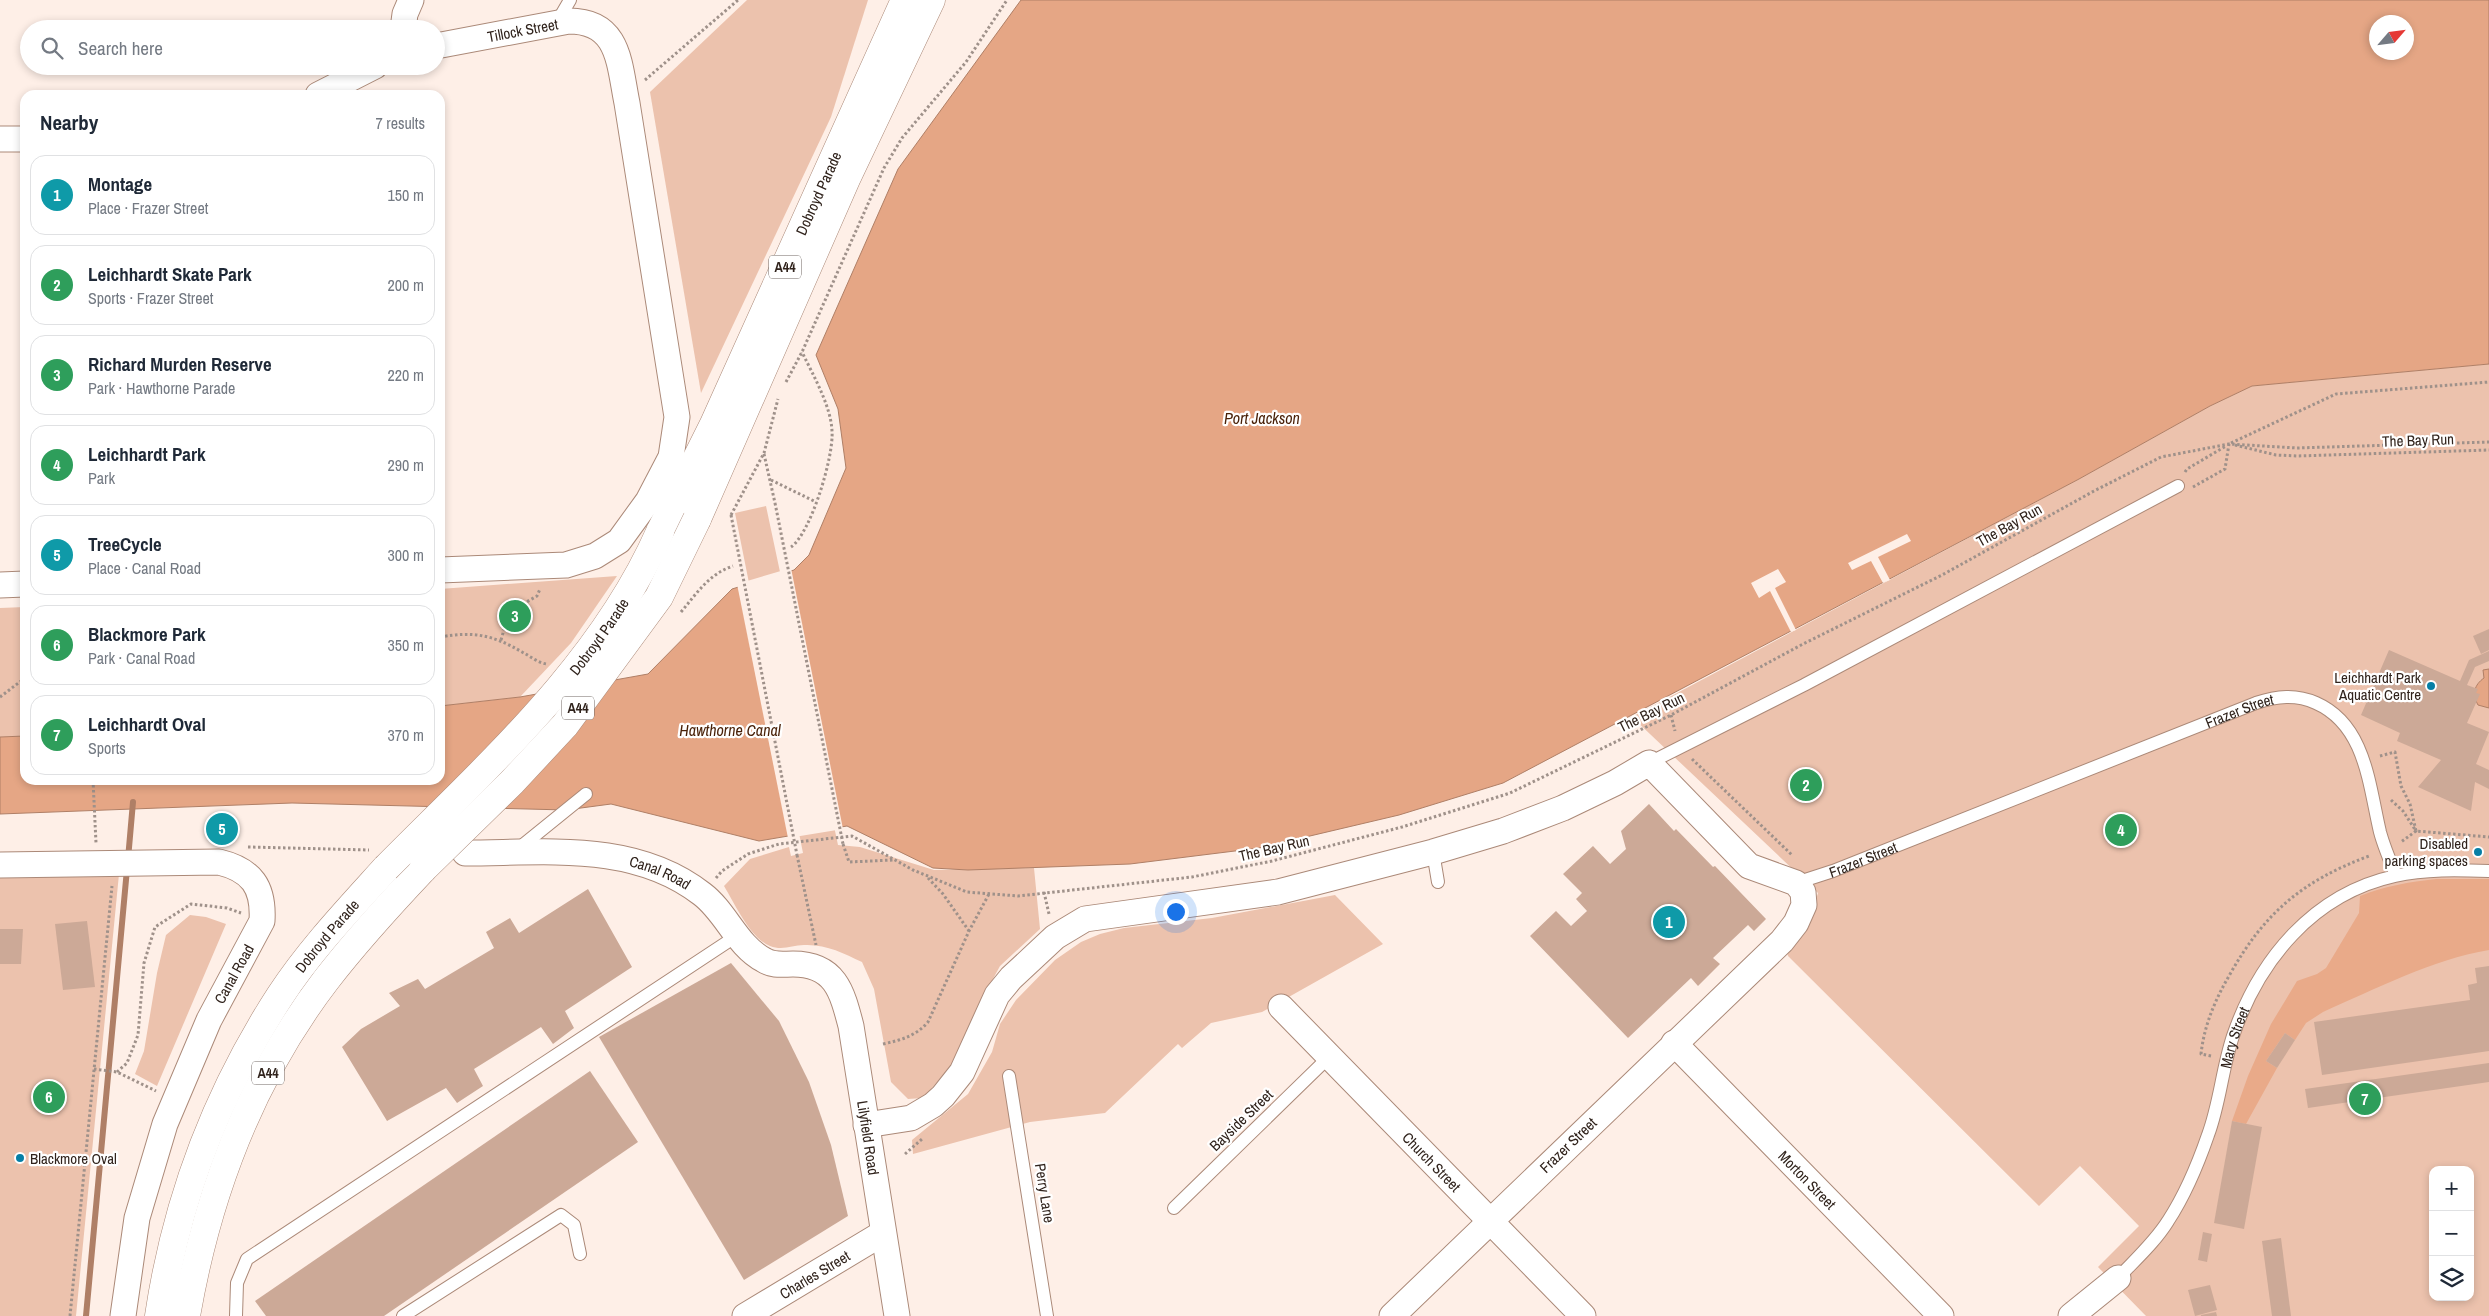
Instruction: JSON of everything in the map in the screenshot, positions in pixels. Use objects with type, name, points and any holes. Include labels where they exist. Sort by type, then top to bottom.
[{"type":"highway","name":"Dobroyd Parade","points":[[159,1316],[165,1274],[182,1206],[209,1132],[240,1064],[280,996],[382,859],[535,718],[623,603],[649,556],[714,424],[905,0]]},
{"type":"highway","name":"Dobroyd Parade","points":[[186,1316],[196,1258],[217,1186],[246,1114],[282,1045],[331,974],[377,917],[512,782],[565,725],[658,597],[698,519],[843,186],[931,0]]},
{"type":"street","points":[[404,20],[411,0]]},
{"type":"street","name":"Tillock Street","points":[[445,44],[556,24],[583,21],[595,25],[614,44],[619,58],[626,97]]},
{"type":"street","points":[[328,90],[357,75]]},
{"type":"street","points":[[445,570],[566,565],[594,556],[619,541],[648,501],[671,458],[677,417],[626,97]]},
{"type":"street","points":[[0,139],[20,139]]},
{"type":"street","points":[[0,585],[20,584]]},
{"type":"street","points":[[866,1125],[910,1118],[938,1100],[953,1085],[962,1072],[997,995],[1011,978],[1055,937],[1085,919],[1278,892],[1433,852],[1504,831],[1563,808],[1649,763],[1749,866],[1796,882]]},
{"type":"street","name":"Canal Road","points":[[465,853],[516,851],[610,855],[638,861],[677,876],[705,895],[738,935],[764,960],[778,965],[808,964],[821,968]]},
{"type":"street","name":"Canal Road","points":[[0,865],[219,862],[245,871],[253,879],[260,891],[263,906],[262,921],[256,937],[209,1020],[165,1124],[137,1218],[123,1316]]},
{"type":"street","name":"Frazer Street","points":[[1392,1316],[1782,941],[1796,923],[1804,905],[1803,892],[1796,882]]},
{"type":"street","name":"Lilyfield Road","points":[[821,968],[838,985],[851,1026],[897,1316]]},
{"type":"street","name":"Church Street","points":[[1281,1007],[1583,1316]]},
{"type":"street","name":"Morton Street","points":[[1674,1043],[1941,1316]]},
{"type":"street","name":"Charles Street","points":[[745,1316],[883,1233]]},
{"type":"street","name":"Mary Street","points":[[2071,1316],[2118,1278]]},
{"type":"lane","points":[[556,24],[570,0]]},
{"type":"lane","points":[[1649,763],[1804,685],[2178,486]]},
{"type":"lane","name":"Frazer Street","points":[[1796,882],[1833,871],[2256,704],[2282,696],[2308,700],[2323,706],[2336,716],[2354,739],[2366,772],[2381,835],[2396,875]]},
{"type":"lane","points":[[516,851],[586,794]]},
{"type":"lane","points":[[1433,852],[1438,882]]},
{"type":"lane","name":"Mary Street","points":[[2118,1278],[2168,1222],[2193,1172],[2218,1105],[2232,1039],[2246,1002],[2268,962],[2295,931],[2313,915],[2356,889],[2396,875],[2435,871],[2489,871]]},
{"type":"lane","points":[[236,1316],[237,1283],[247,1259],[738,935]]},
{"type":"lane","name":"Bayside Street","points":[[1174,1208],[1330,1056]]},
{"type":"lane","name":"Perry Lane","points":[[1010,1076],[1048,1316]]},
{"type":"lane","points":[[403,1316],[562,1215],[574,1225],[580,1254]]},
{"type":"path","points":[[626,97],[738,0]]},
{"type":"path","points":[[783,388],[804,348],[839,265],[884,168],[902,138],[966,62],[1006,0]]},
{"type":"path","points":[[791,547],[799,541],[816,502],[830,455],[832,430],[820,390],[802,352]]},
{"type":"path","points":[[2229,444],[2224,470],[2195,487],[2178,486],[2187,469],[2229,444],[2336,394],[2489,382]]},
{"type":"path","points":[[779,396],[764,453],[731,514],[797,855],[821,968]]},
{"type":"path","name":"The Bay Run","points":[[926,876],[967,892],[1018,896],[1192,877],[1272,862],[1402,827],[1510,793],[1671,715],[1803,644],[1942,575],[2094,491],[2161,457],[2229,444],[2297,448],[2489,442]]},
{"type":"path","name":"The Bay Run","points":[[2229,444],[2276,455],[2298,456],[2489,450]]},
{"type":"path","points":[[764,453],[843,844],[849,862],[894,860]]},
{"type":"path","points":[[770,480],[816,502]]},
{"type":"path","points":[[445,636],[462,633],[501,640],[509,612],[537,596],[541,585],[540,566]]},
{"type":"path","points":[[0,697],[20,682]]},
{"type":"path","points":[[2372,759],[2395,752],[2401,786],[2410,804],[2416,831]]},
{"type":"path","points":[[93,785],[95,820]]},
{"type":"path","points":[[2401,842],[2416,831],[2488,836]]},
{"type":"path","points":[[705,895],[722,871],[748,854],[779,844],[852,836],[926,876],[944,894],[969,931]]},
{"type":"path","points":[[244,846],[382,859]]},
{"type":"path","points":[[70,1316],[112,881],[98,863]]},
{"type":"path","points":[[883,1044],[912,1035],[921,1030],[928,1022],[969,931],[989,894]]},
{"type":"path","points":[[94,1069],[117,1072],[127,1063],[138,1035],[144,963],[155,927],[191,904],[227,908],[245,914]]},
{"type":"shaded area","points":[[747,0],[868,0],[831,117],[701,393],[650,92]]},
{"type":"shaded area","points":[[2489,364],[2489,1316],[2146,1316],[2098,1267],[2139,1226],[2080,1166],[2039,1206],[1788,956],[1786,949],[1814,905],[1818,893],[1632,717],[2079,479],[2210,406],[2252,386]]},
{"type":"shaded area","points":[[766,506],[838,845],[860,847],[934,870],[1034,868],[1040,929],[1000,966],[975,1012],[952,1065],[923,1098],[908,1099],[891,1082],[874,989],[862,962],[848,955],[820,946],[804,945],[779,948],[770,946],[756,936],[738,911],[724,886],[750,859],[789,847],[791,856],[803,853],[735,513]]},
{"type":"shaded area","points":[[617,576],[571,643],[520,697],[445,705],[445,589]]},
{"type":"shaded area","points":[[20,607],[20,736],[0,737],[0,608]]},
{"type":"shaded area","points":[[119,874],[76,1316],[0,1316],[0,877]]},
{"type":"shaded area","points":[[2436,879],[2489,879],[2489,950],[2447,960],[2323,1012],[2306,1023],[2295,1040],[2285,1033],[2266,1061],[2277,1068],[2246,1124],[2232,1121],[2248,1076],[2271,1024],[2297,981],[2317,974],[2326,968],[2359,913],[2360,896],[2397,885]]},
{"type":"shaded area","points":[[1335,895],[1383,944],[1262,1012],[1211,1023],[1182,1048],[1178,1044],[1105,1113],[1030,1122],[913,1154],[912,1140],[968,1094],[992,1052],[1000,1024],[1016,1000],[1055,960],[1081,942],[1100,934],[1124,928],[1212,918]]},
{"type":"shaded area","points":[[190,915],[206,917],[226,924],[157,1086],[135,1074],[144,1051],[157,973],[166,935]]},
{"type":"water","name":"Port Jackson","points":[[1021,0],[2489,0],[2489,364],[2252,386],[2210,406],[2079,479],[1503,783],[1399,815],[1259,848],[1130,864],[968,870],[933,868],[847,826],[759,841],[611,804],[566,810],[292,803],[0,814],[0,737],[20,736],[20,785],[445,785],[445,705],[520,697],[648,674],[732,589],[794,570],[809,555],[846,468],[838,409],[816,355],[898,169]]},
{"type":"water","points":[[2489,669],[2489,708],[2478,705],[2475,690],[2484,678],[2483,670]]},
{"type":"pier","points":[[1907,534],[1911,541],[1878,557],[1890,580],[1883,583],[1871,561],[1852,570],[1848,563]]},
{"type":"pier","points":[[791,568],[843,829],[788,838],[737,584]]},
{"type":"pier","points":[[1778,569],[1786,582],[1775,588],[1796,630],[1791,632],[1770,591],[1759,598],[1751,583]]},
{"type":"building","points":[[2489,629],[2489,650],[2481,654],[2473,636]]},
{"type":"building","name":"Leichhardt Park Aquatic Centre","points":[[2389,650],[2460,681],[2469,660],[2489,651],[2489,661],[2475,667],[2467,685],[2478,689],[2476,693],[2480,694],[2467,723],[2489,732],[2476,764],[2489,770],[2489,789],[2475,782],[2471,811],[2418,787],[2441,760],[2397,741],[2400,733],[2361,715]]},
{"type":"building","points":[[1649,804],[1674,831],[1676,829],[1713,867],[1715,866],[1766,919],[1754,931],[1748,925],[1713,958],[1720,964],[1698,986],[1691,978],[1628,1038],[1530,936],[1556,911],[1571,926],[1587,911],[1576,899],[1582,893],[1563,874],[1593,846],[1610,864],[1626,849],[1621,831]]},
{"type":"building","points":[[588,889],[632,967],[565,1011],[574,1028],[553,1044],[541,1027],[474,1069],[483,1086],[457,1103],[446,1088],[387,1121],[342,1047],[361,1029],[400,1006],[389,993],[418,979],[425,989],[494,948],[486,932],[510,918],[519,933]]},
{"type":"building","points":[[87,921],[95,987],[63,990],[55,924]]},
{"type":"building","points":[[0,929],[23,929],[21,964],[0,964]]},
{"type":"building","points":[[731,963],[779,1021],[809,1082],[831,1145],[848,1216],[744,1280],[599,1037]]},
{"type":"building","points":[[2489,966],[2489,1051],[2322,1075],[2314,1022],[2470,1000],[2468,985],[2477,983],[2475,968]]},
{"type":"building","points":[[2285,1033],[2295,1040],[2277,1068],[2266,1061]]},
{"type":"building","points":[[2489,1063],[2489,1082],[2308,1108],[2305,1089]]},
{"type":"building","points":[[590,1071],[638,1142],[384,1316],[266,1316],[255,1301]]},
{"type":"building","points":[[2232,1121],[2262,1127],[2244,1229],[2214,1223]]},
{"type":"building","points":[[2203,1232],[2212,1234],[2207,1262],[2198,1260]]},
{"type":"building","points":[[2281,1238],[2291,1316],[2272,1316],[2262,1241]]},
{"type":"building","points":[[2210,1285],[2217,1310],[2195,1316],[2188,1290]]},
{"type":"building","points":[[2216,1312],[2217,1316],[2201,1316],[2201,1315]]},
{"type":"waterway","points":[[128,859],[133,802]]},
{"type":"waterway","points":[[86,1316],[127,869]]},
{"type":"place","name":"Richard Murden Reserve","points":[[515,616]]},
{"type":"place","name":"Leichhardt Park Aquatic Centre","points":[[2431,686]]},
{"type":"place","name":"Leichhardt Skate Park","points":[[1806,785]]},
{"type":"place","name":"TreeCycle","points":[[222,829]]},
{"type":"place","name":"Leichhardt Park","points":[[2121,830]]},
{"type":"place","name":"Disabled parking spaces","points":[[2478,852]]},
{"type":"place","name":"Montage","points":[[1669,922]]},
{"type":"place","name":"Blackmore Park","points":[[49,1097]]},
{"type":"place","name":"Leichhardt Oval","points":[[2365,1099]]},
{"type":"place","name":"Blackmore Oval","points":[[20,1158]]},
{"type":"water label","name":"Hawthorne Canal","points":[[730,730]]}]
